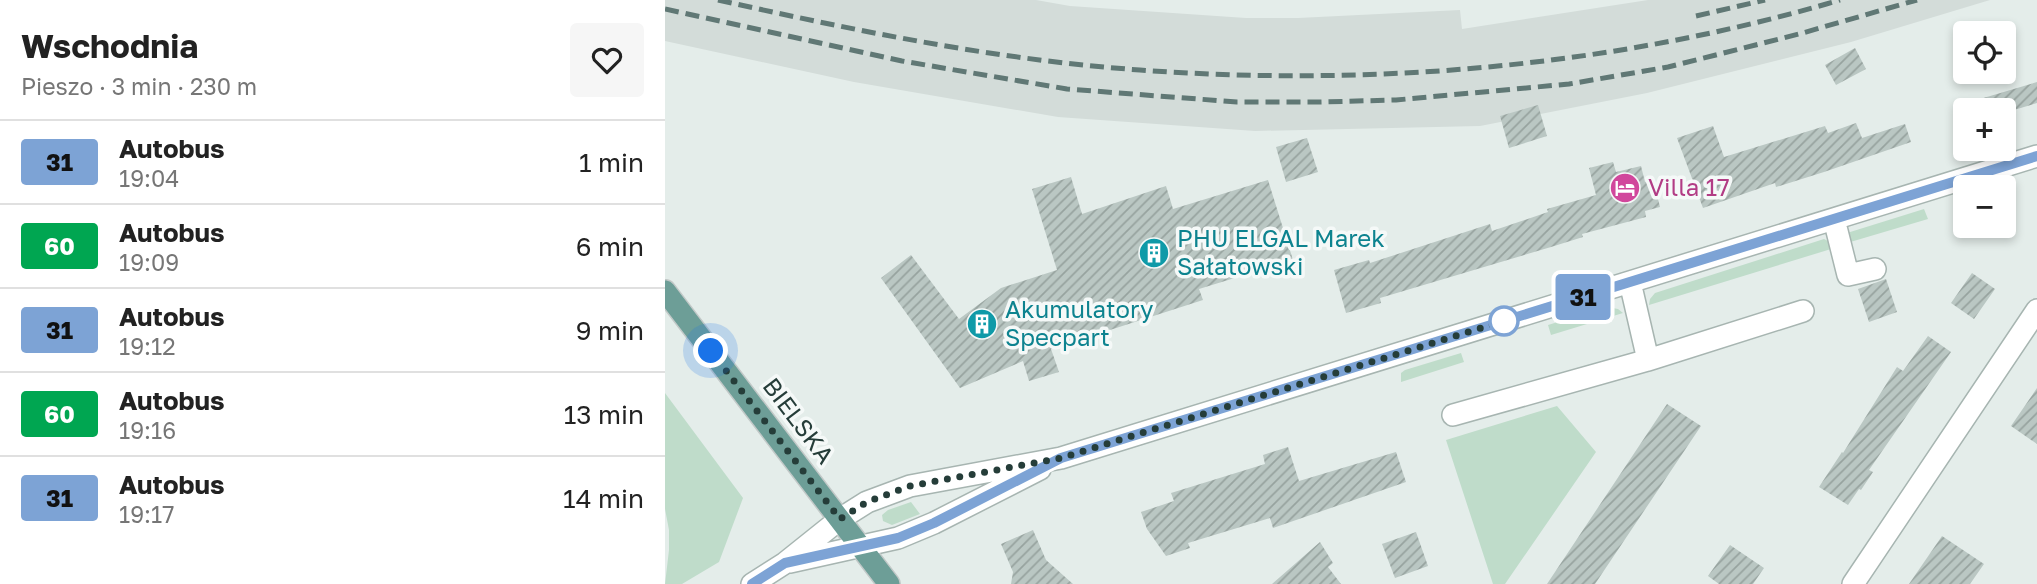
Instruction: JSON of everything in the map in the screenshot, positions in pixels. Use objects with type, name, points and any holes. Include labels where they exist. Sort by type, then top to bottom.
[{"type":"main road","name":"BIELSKA","points":[[665,291],[889,584]]},
{"type":"street","points":[[752,584],[867,502],[910,486],[1061,458],[2037,156]]},
{"type":"street","points":[[1834,219],[1848,275],[1875,269]]},
{"type":"street","points":[[1630,282],[1648,360]]},
{"type":"street","points":[[1853,584],[2037,310]]},
{"type":"street","points":[[1453,415],[1648,360],[1803,312]]},
{"type":"street","points":[[785,563],[898,538],[934,523],[1061,458]]},
{"type":"shaded area","points":[[665,0],[1036,0],[1070,6],[1246,18],[1460,10],[1462,29],[1648,0],[1990,0],[1851,42],[1647,93],[1480,126],[1255,131],[1058,117],[854,82],[665,41]]},
{"type":"green space","points":[[1924,209],[1928,219],[1847,243],[1847,233]]},
{"type":"green space","points":[[1824,239],[1828,241],[1831,249],[1649,305],[1655,293]]},
{"type":"green space","points":[[1607,307],[1623,313],[1551,335],[1548,325]]},
{"type":"green space","points":[[1461,353],[1464,362],[1401,382],[1401,373],[1405,370]]},
{"type":"green space","points":[[665,393],[743,498],[719,562],[682,584],[665,584],[669,530],[665,509]]},
{"type":"green space","points":[[1557,406],[1596,452],[1505,584],[1493,584],[1446,440]]},
{"type":"green space","points":[[911,502],[920,514],[892,525],[883,521],[882,515],[888,510]]},
{"type":"building","points":[[1855,48],[1866,69],[1836,85],[1825,65]]},
{"type":"building","points":[[2037,82],[2037,103],[2016,109],[2016,98],[1983,98]]},
{"type":"building","points":[[1538,105],[1547,136],[1509,148],[1500,116]]},
{"type":"building","points":[[1856,123],[1862,138],[1905,124],[1911,142],[1824,172],[1776,187],[1775,183],[1703,208],[1677,138],[1713,126],[1724,157],[1825,126],[1828,133]]},
{"type":"building","points":[[1307,138],[1318,172],[1286,182],[1276,147]]},
{"type":"building","points":[[1613,162],[1616,172],[1641,166],[1645,182],[1653,179],[1660,207],[1645,211],[1646,217],[1582,234],[1583,237],[1380,298],[1381,303],[1346,313],[1334,270],[1369,260],[1370,263],[1490,224],[1492,231],[1548,212],[1547,209],[1596,195],[1589,168]]},
{"type":"building","points":[[1071,177],[1082,214],[1166,186],[1173,209],[1268,180],[1293,260],[1199,289],[1203,300],[1051,349],[1059,372],[1029,381],[1023,361],[960,388],[881,278],[911,255],[959,319],[1001,288],[1057,270],[1032,189]]},
{"type":"building","points":[[1972,273],[1995,289],[1974,319],[1951,303]]},
{"type":"building","points":[[1886,279],[1897,312],[1869,322],[1858,289]]},
{"type":"building","points":[[1928,336],[1951,352],[1869,470],[1873,472],[1861,490],[1859,489],[1848,505],[1819,487],[1897,367],[1903,371]]},
{"type":"building","points":[[2037,388],[2037,444],[2011,426]]},
{"type":"building","points":[[1667,404],[1701,426],[1595,584],[1547,584]]},
{"type":"building","points":[[1288,447],[1299,481],[1396,452],[1406,482],[1273,528],[1270,518],[1188,543],[1190,548],[1166,556],[1147,529],[1141,512],[1174,501],[1171,493],[1265,464],[1263,455]]},
{"type":"building","points":[[1033,530],[1046,560],[1073,584],[1011,584],[1013,572],[1001,544]]},
{"type":"building","points":[[1416,532],[1428,566],[1395,578],[1382,544]]},
{"type":"building","points":[[1942,536],[1984,564],[1970,584],[1909,584]]},
{"type":"building","points":[[1320,542],[1333,563],[1328,567],[1341,584],[1272,584]]},
{"type":"building","points":[[1730,545],[1764,568],[1753,584],[1719,584],[1708,576]]},
{"type":"railway","points":[[718,0],[875,33],[1034,59],[1140,70],[1316,76],[1405,73],[1581,56],[1668,42],[1755,23],[1840,0]]},
{"type":"railway","points":[[1696,16],[1765,0]]},
{"type":"railway","points":[[665,9],[902,61],[1067,89],[1237,102],[1319,102],[1396,100],[1569,84],[1668,67],[1799,34],[1917,0]]},
{"type":"bus line","name":"31","points":[[752,584],[785,563],[898,538],[934,523],[1061,458],[2037,156]]},
{"type":"place","name":"Villa 17","points":[[1625,188]]},
{"type":"place","name":"PHU ELGAL Marek Sałatowski","points":[[1154,253]]},
{"type":"place","name":"Akumulatory Specpart","points":[[982,324]]},
{"type":"route","points":[[711,351],[840,519],[867,502],[910,486],[1061,458],[1504,321]]}]
